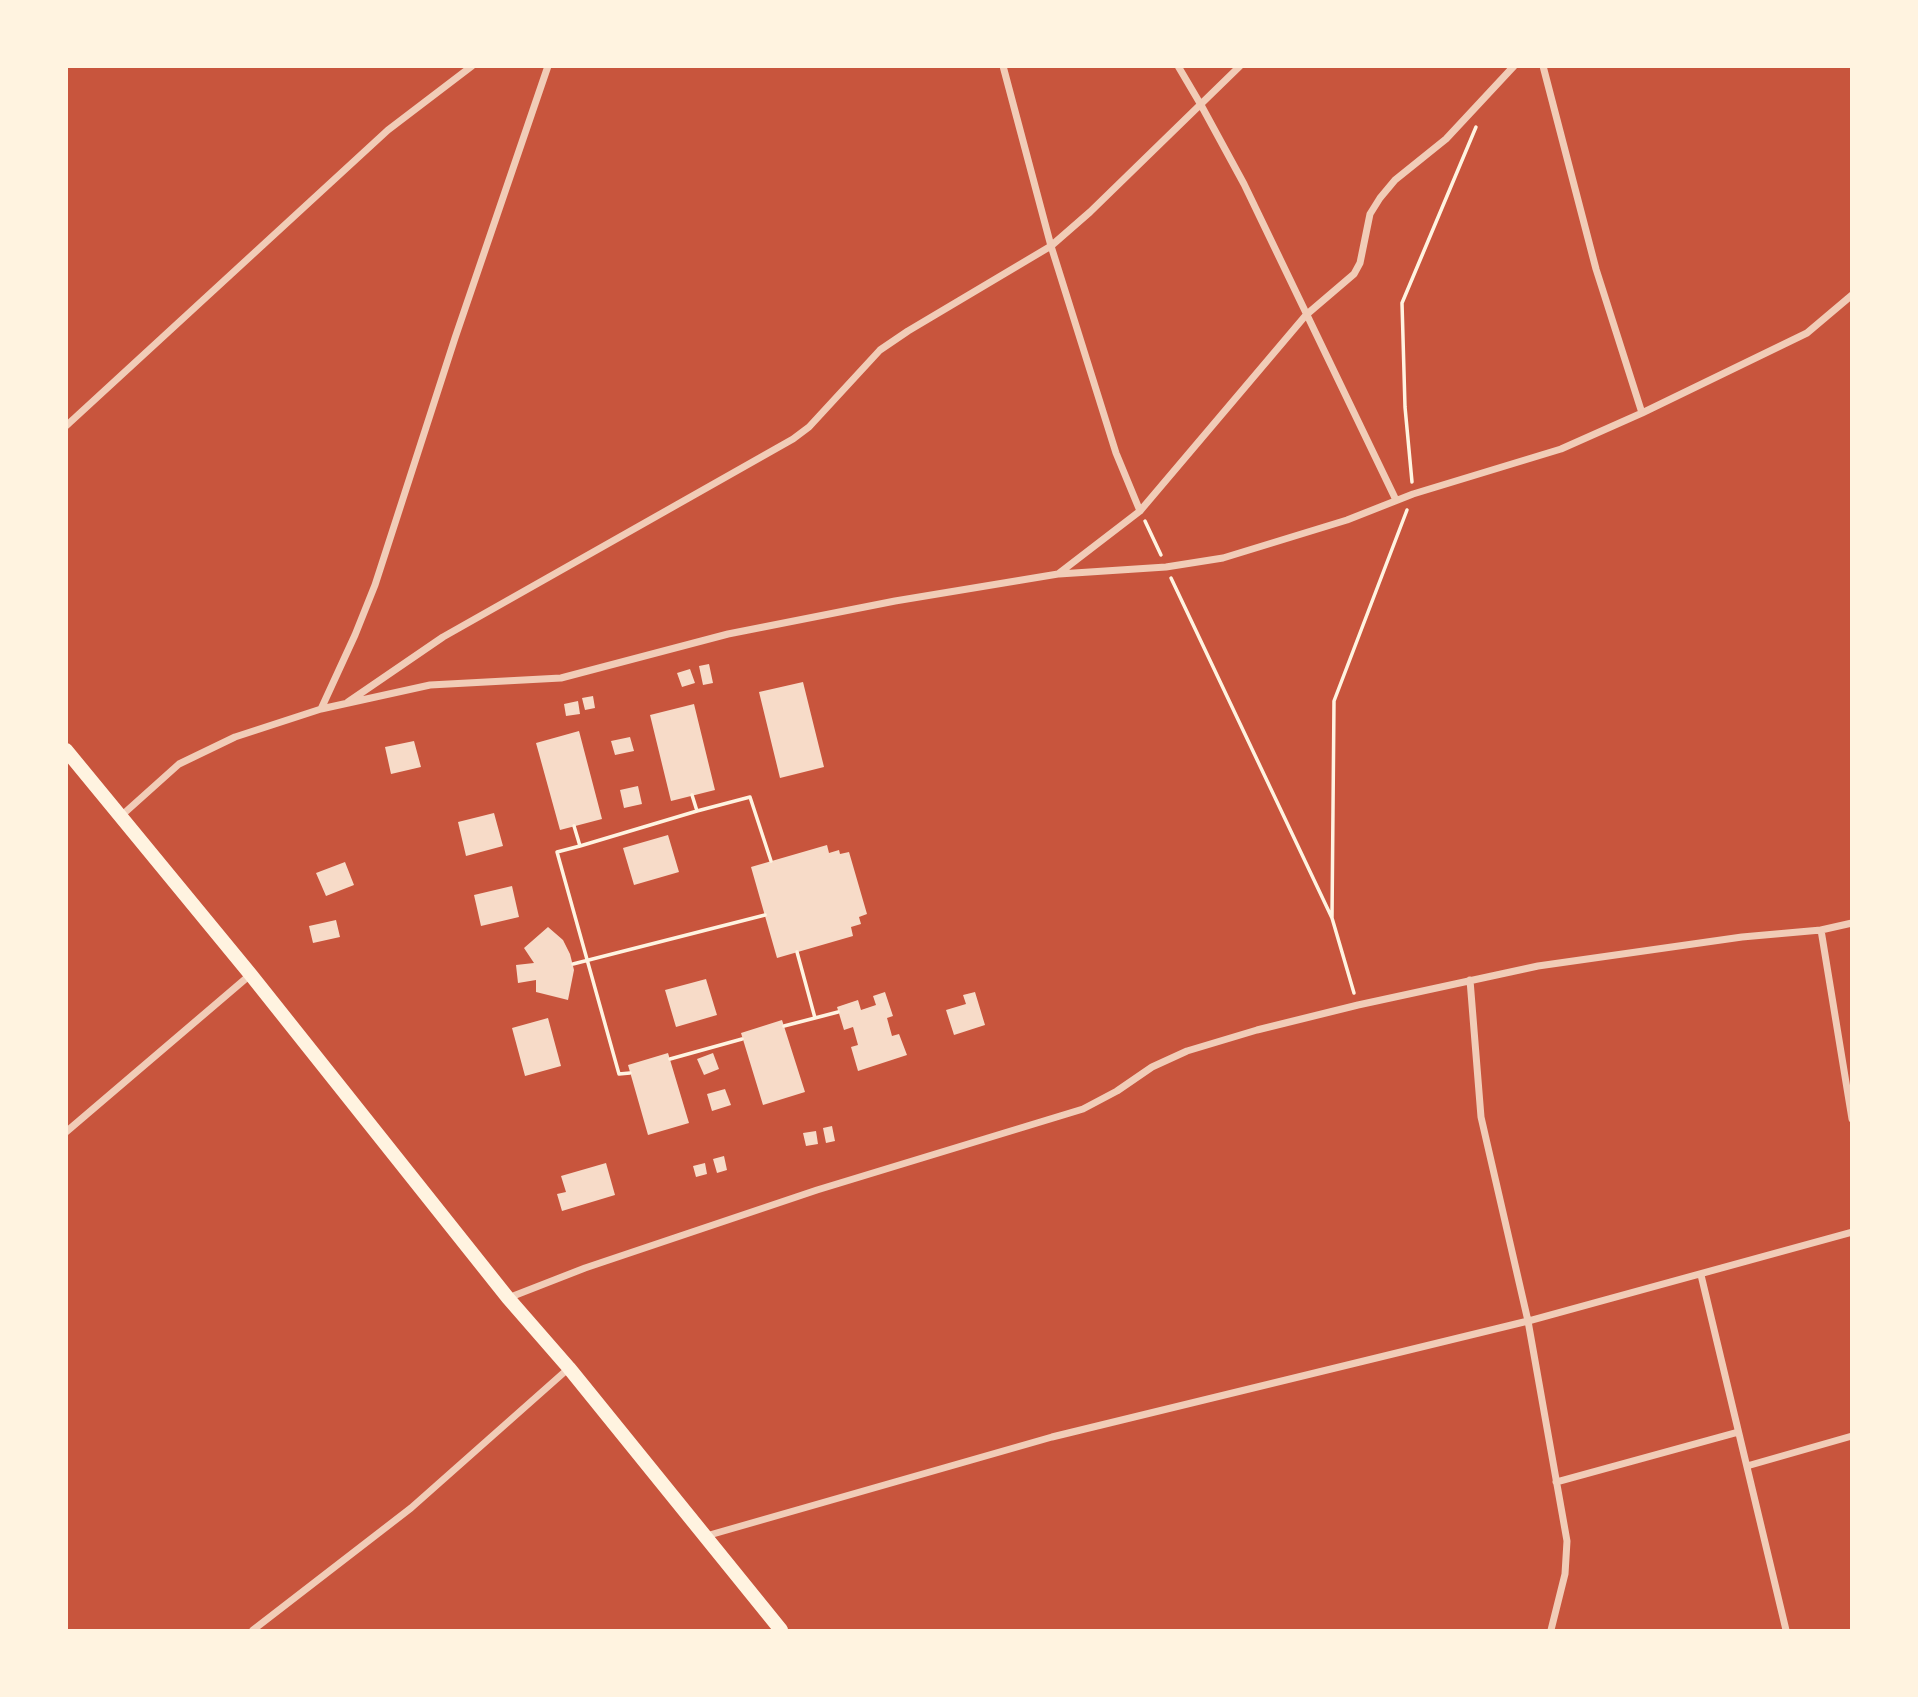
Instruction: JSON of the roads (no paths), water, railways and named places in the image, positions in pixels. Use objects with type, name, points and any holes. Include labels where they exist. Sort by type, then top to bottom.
[{"type":"highway","points":[[66,750],[251,975],[508,1298],[569,1368],[781,1630]]},
{"type":"street","points":[[66,426],[388,130],[472,66]]},
{"type":"street","points":[[321,709],[375,585],[548,66]]},
{"type":"street","points":[[1003,66],[1051,246],[1116,453],[1140,511]]},
{"type":"street","points":[[1178,66],[1244,184],[1396,500]]},
{"type":"street","points":[[344,704],[443,637],[793,439],[809,427],[880,350],[1051,246],[1090,212],[1240,66]]},
{"type":"street","points":[[1058,573],[1140,511],[1306,315],[1354,274],[1360,263],[1370,214],[1395,180],[1446,139],[1514,66]]},
{"type":"street","points":[[1543,66],[1596,269],[1642,413]]},
{"type":"street","points":[[121,817],[179,764],[234,737],[321,709],[430,685],[561,678],[728,635],[895,601],[1058,573],[1166,567],[1223,558],[1347,520],[1396,500],[1561,449],[1807,333],[1852,295]]},
{"type":"street","points":[[508,1298],[585,1268],[817,1190],[1083,1110],[1152,1067],[1187,1051],[1257,1030],[1470,980],[1591,957],[1742,937],[1821,930],[1852,923]]},
{"type":"street","points":[[1821,930],[1852,1119]]},
{"type":"street","points":[[66,1132],[251,975]]},
{"type":"street","points":[[1470,980],[1481,1118],[1528,1321],[1567,1551],[1551,1630]]},
{"type":"street","points":[[704,1536],[1052,1437],[1528,1321],[1852,1232]]},
{"type":"street","points":[[1701,1275],[1786,1630]]},
{"type":"street","points":[[253,1630],[411,1508],[569,1368]]},
{"type":"street","points":[[1556,1482],[1738,1432]]},
{"type":"street","points":[[1747,1466],[1852,1436]]}]
